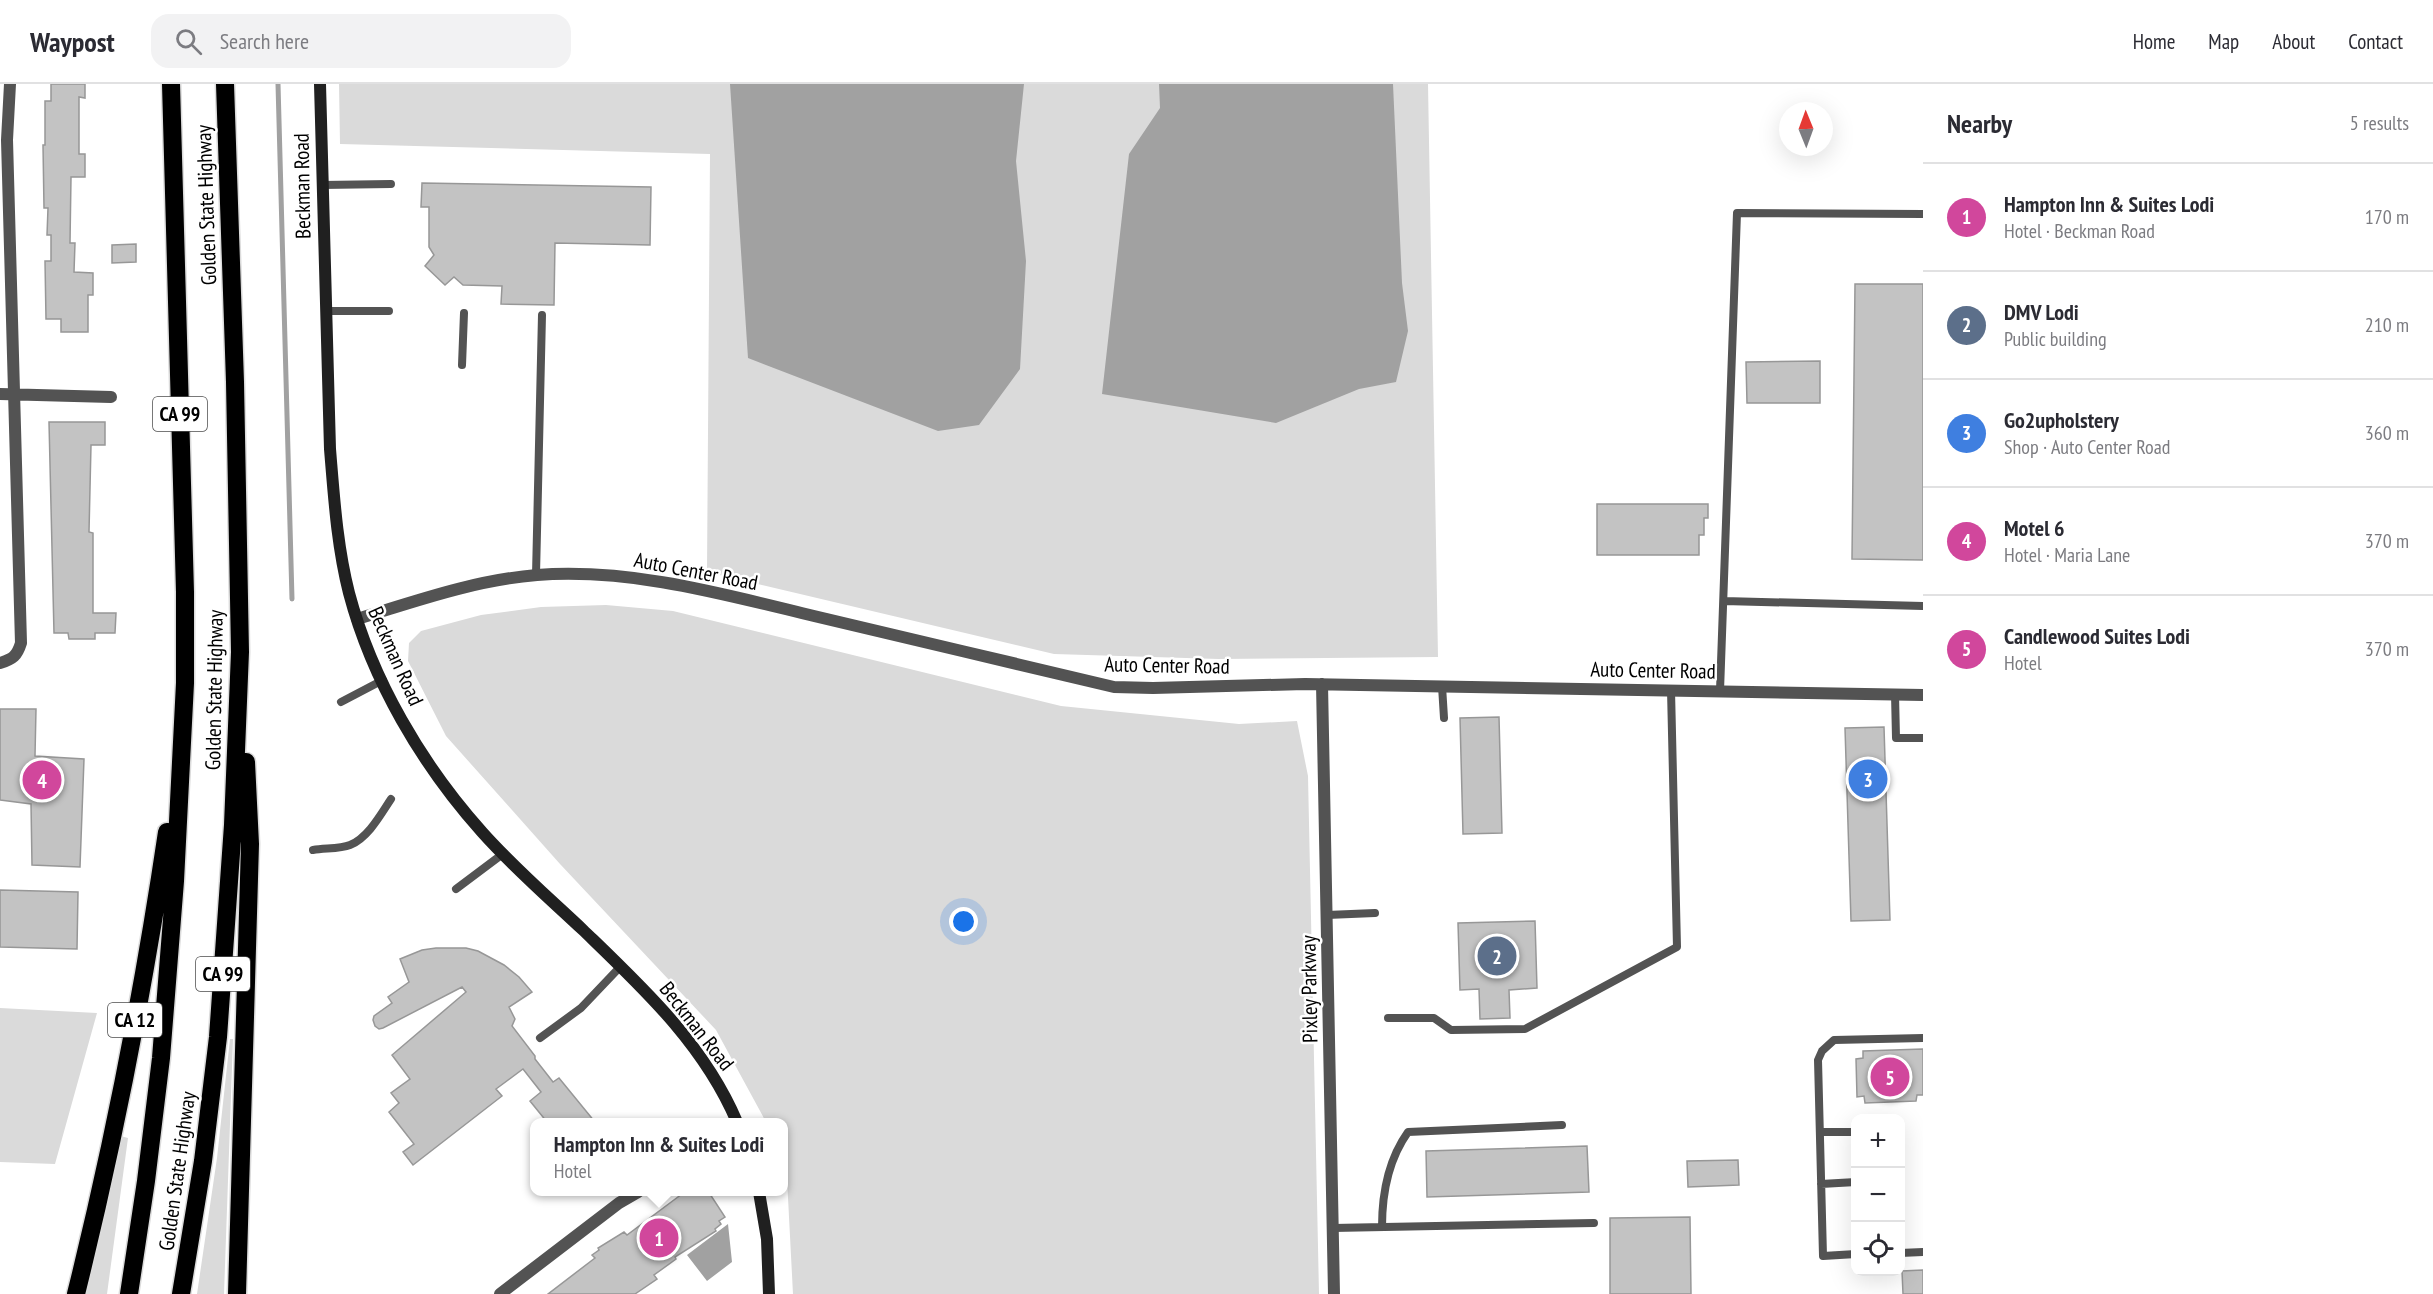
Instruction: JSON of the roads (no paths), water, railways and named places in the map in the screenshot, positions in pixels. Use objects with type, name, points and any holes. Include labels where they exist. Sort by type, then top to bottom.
[{"type":"highway","name":"Golden State Highway","points":[[129,1294],[161,1058],[175,881],[180,744],[185,683],[185,592],[171,84]]},
{"type":"highway","name":"Golden State Highway","points":[[181,1294],[203,1161],[218,1037],[233,825],[240,652],[235,382],[225,84]]},
{"type":"highway","points":[[237,1294],[250,844],[240,652]]},
{"type":"highway","name":"CA 12","points":[[76,1294],[96,1214],[147,961],[180,744]]},
{"type":"street","points":[[0,663],[11,660],[17,655],[21,643],[6,395],[7,140],[10,84]]},
{"type":"street","name":"Beckman Road","points":[[320,84],[330,449],[340,547],[357,619],[383,680],[419,749],[452,796],[483,833],[656,1002],[705,1061],[724,1093],[735,1118]]},
{"type":"street","points":[[6,395],[111,397]]},
{"type":"street","name":"Auto Center Road","points":[[357,619],[468,585],[536,575],[585,574],[644,578],[1114,687],[1322,684],[1923,695]]},
{"type":"street","name":"Pixley Parkway","points":[[1322,684],[1334,1294]]},
{"type":"street","points":[[500,1294],[630,1196]]},
{"type":"street","points":[[760,1196],[767,1239],[770,1294]]},
{"type":"lane","points":[[322,185],[391,184]]},
{"type":"lane","points":[[1720,691],[1737,213],[1923,214]]},
{"type":"lane","points":[[325,311],[389,311]]},
{"type":"lane","points":[[462,365],[464,313]]},
{"type":"lane","points":[[536,575],[542,315]]},
{"type":"lane","points":[[1724,601],[1923,606]]},
{"type":"lane","points":[[341,702],[383,680]]},
{"type":"lane","points":[[1442,686],[1444,718]]},
{"type":"lane","points":[[1388,1018],[1434,1018],[1451,1030],[1525,1029],[1677,947],[1671,690]]},
{"type":"lane","points":[[1895,694],[1896,738],[1923,738]]},
{"type":"lane","points":[[313,850],[349,846],[372,826],[391,799]]},
{"type":"lane","points":[[456,889],[504,853]]},
{"type":"lane","points":[[1327,915],[1375,913]]},
{"type":"lane","points":[[540,1038],[581,1008],[620,966]]},
{"type":"lane","points":[[1851,1254],[1823,1256],[1818,1060],[1822,1051],[1834,1040],[1923,1038]]},
{"type":"lane","points":[[1382,1227],[1382,1199],[1396,1148],[1408,1132],[1562,1125]]},
{"type":"lane","points":[[1820,1132],[1851,1131]]},
{"type":"lane","points":[[1821,1184],[1851,1182]]},
{"type":"lane","points":[[1333,1228],[1594,1223]]},
{"type":"lane","points":[[1905,1253],[1923,1252]]},
{"type":"waterway","points":[[278,84],[292,599]]},
{"type":"place","name":"Go2upholstery","points":[[1868,779]]},
{"type":"place","name":"Motel 6","points":[[42,780]]},
{"type":"place","name":"DMV Lodi","points":[[1497,956]]},
{"type":"place","name":"Candlewood Suites Lodi","points":[[1890,1077]]},
{"type":"place","name":"Hampton Inn & Suites Lodi","points":[[659,1238]]}]
